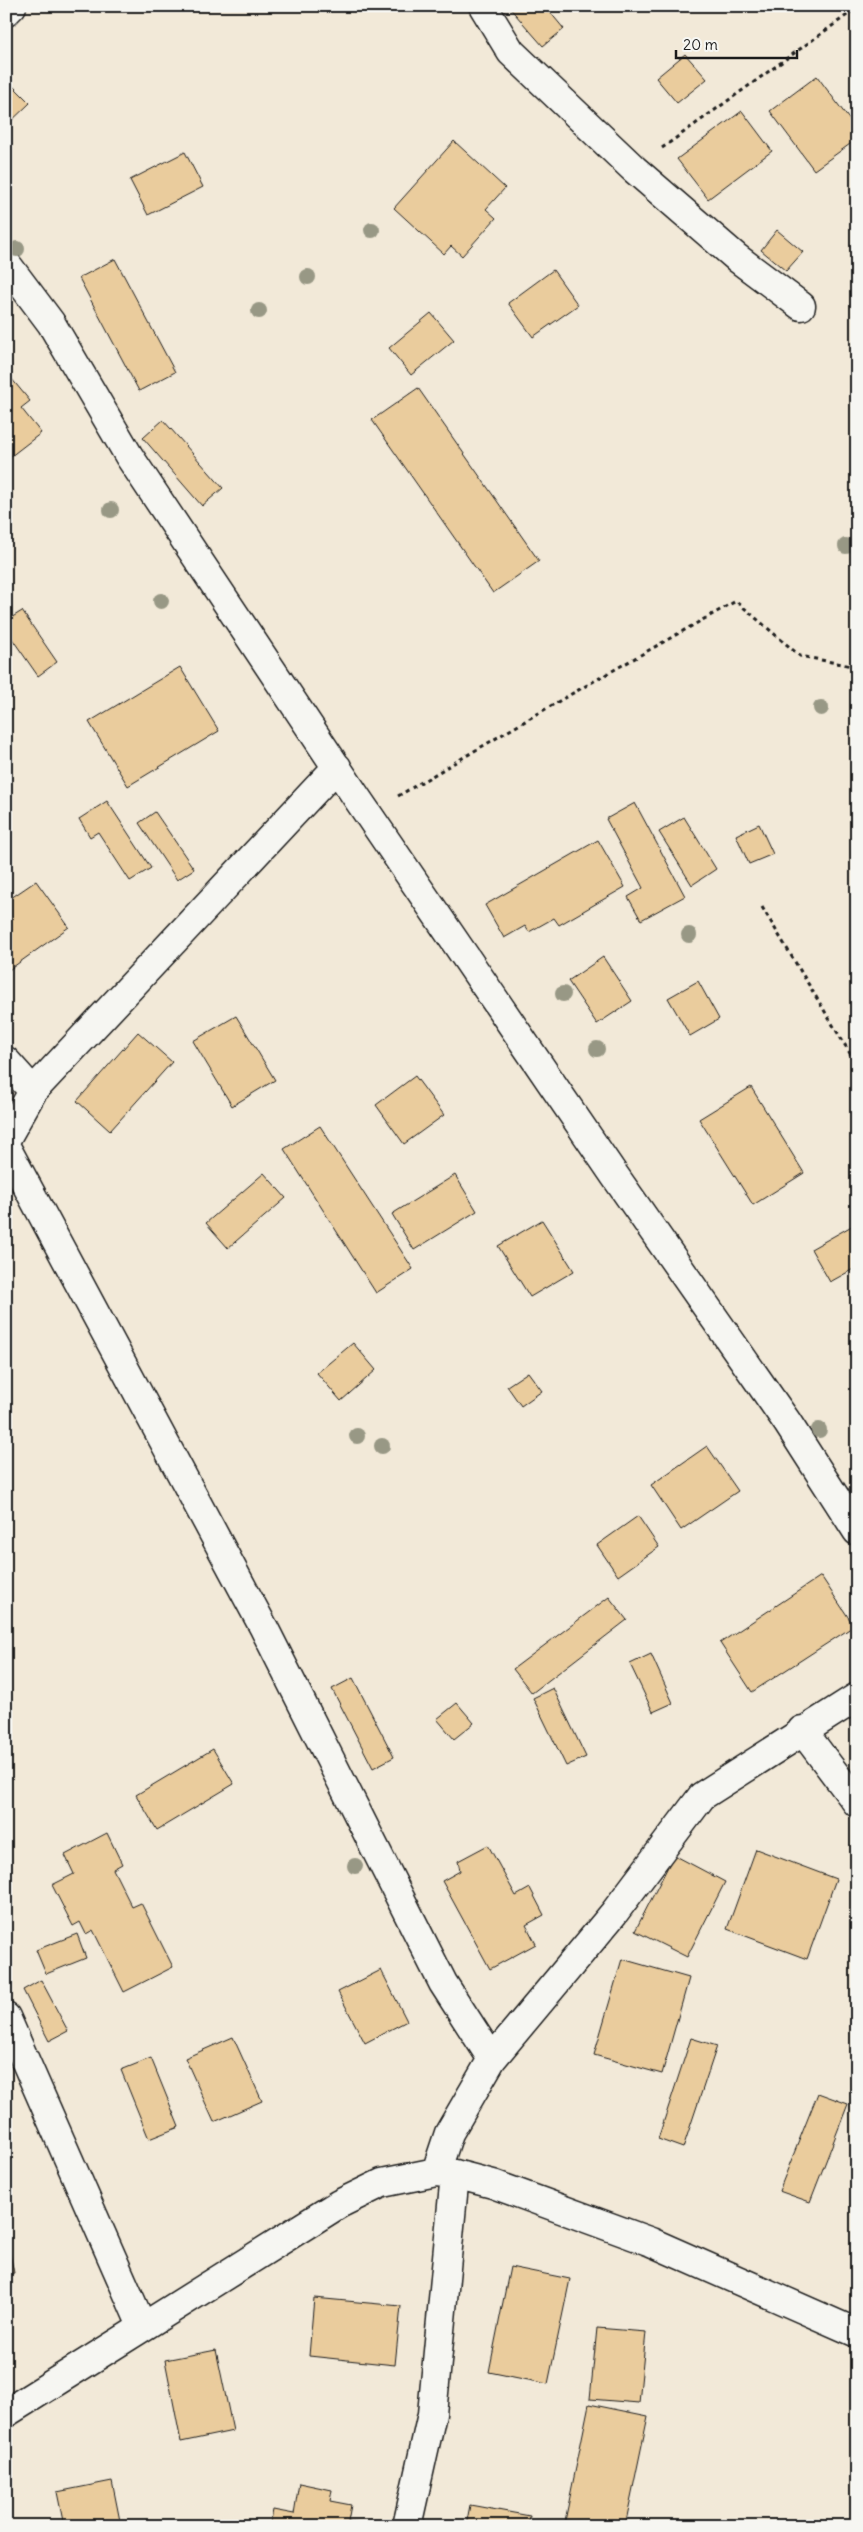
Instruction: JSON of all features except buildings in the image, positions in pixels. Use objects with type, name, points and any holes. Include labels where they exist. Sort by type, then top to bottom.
[{"type":"street","points":[[6,12],[12,6]]},
{"type":"street","points":[[483,6],[511,52],[634,169],[737,258],[801,306]]},
{"type":"street","points":[[6,263],[51,323],[129,456],[368,814],[615,1176],[787,1422],[857,1531]]},
{"type":"street","points":[[6,1139],[33,1091],[337,767]]},
{"type":"street","points":[[6,1061],[33,1091]]},
{"type":"street","points":[[6,1147],[251,1603],[444,1983],[492,2059]]},
{"type":"street","points":[[407,2526],[432,2414],[445,2173],[449,2133],[492,2059],[614,1914],[702,1796],[802,1730],[857,1697]]},
{"type":"street","points":[[802,1730],[857,1803]]},
{"type":"street","points":[[6,2017],[142,2326]]},
{"type":"street","points":[[6,2413],[339,2204],[382,2183],[445,2173],[493,2184],[651,2242],[857,2333]]},
{"type":"path","points":[[634,169],[857,8]]},
{"type":"path","points":[[368,814],[566,697],[736,602],[800,656],[857,667]]},
{"type":"path","points":[[762,907],[857,1065]]}]
